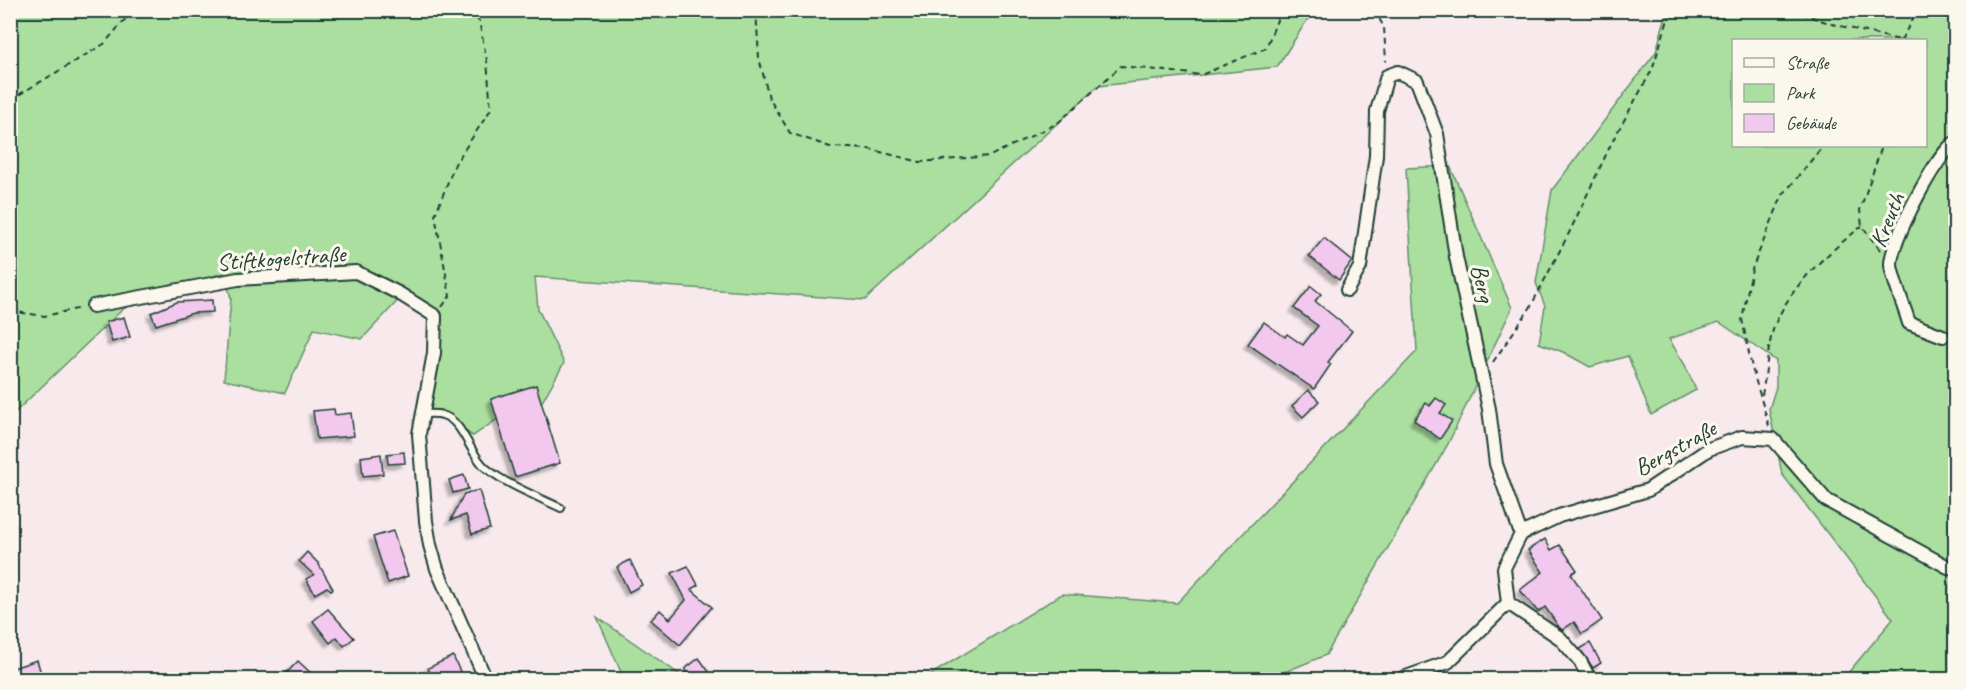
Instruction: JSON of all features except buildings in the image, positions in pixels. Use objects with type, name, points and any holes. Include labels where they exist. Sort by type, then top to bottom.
[{"type":"street","name":"Berg","points":[[1387,76],[1398,72],[1417,81],[1437,134],[1456,257],[1490,409],[1496,465],[1521,534]]},
{"type":"street","points":[[1347,290],[1360,267],[1376,156],[1377,111],[1387,76]]},
{"type":"street","name":"Kreuth","points":[[1943,336],[1909,323],[1891,264],[1901,225],[1943,153],[1956,142]]},
{"type":"street","name":"Stiftkogelstraße","points":[[93,306],[238,279],[356,272],[400,294],[435,316]]},
{"type":"street","points":[[435,316],[434,353],[419,434],[430,545],[437,569],[486,680]]},
{"type":"street","name":"Bergstraße","points":[[1521,534],[1559,516],[1648,490],[1709,449],[1742,437],[1773,439]]},
{"type":"street","points":[[1773,439],[1826,500],[1948,567],[1956,568]]},
{"type":"street","points":[[1521,534],[1504,568],[1508,603],[1560,638],[1580,661],[1590,680]]},
{"type":"street","points":[[1398,680],[1448,662],[1508,603]]},
{"type":"lane","points":[[422,414],[441,415],[451,420],[458,427],[475,457],[485,467],[499,477],[561,508]]},
{"type":"path","points":[[10,100],[104,44],[133,10]]},
{"type":"path","points":[[435,316],[450,296],[435,215],[455,164],[491,109],[487,61],[479,21],[469,10]]},
{"type":"path","points":[[756,10],[759,58],[769,98],[790,133],[830,147],[869,149],[920,162],[990,156],[1058,123],[1121,66],[1201,75],[1266,48],[1281,10]]},
{"type":"path","points":[[1374,10],[1384,27],[1387,76]]},
{"type":"path","points":[[1482,378],[1530,308],[1564,242],[1613,140],[1652,70],[1671,10]]},
{"type":"path","points":[[1791,10],[1832,24],[1896,39]]},
{"type":"path","points":[[1901,39],[1918,10]]},
{"type":"path","points":[[1773,439],[1752,368],[1742,319],[1752,269],[1782,196],[1822,147]]},
{"type":"path","points":[[1882,147],[1860,210],[1862,226],[1891,264]]},
{"type":"path","points":[[1762,398],[1774,328],[1793,291],[1833,249],[1862,226]]},
{"type":"path","points":[[10,311],[44,316],[93,306]]},
{"type":"green space","points":[[11,11],[1313,11],[1277,67],[1098,86],[865,300],[535,277],[538,309],[564,363],[535,414],[502,416],[473,436],[428,409],[442,318],[406,292],[362,339],[314,329],[285,393],[224,380],[231,298],[224,273],[154,293],[123,309],[11,416]]},
{"type":"green space","points":[[1667,11],[1955,11],[1955,679],[1843,679],[1893,619],[1782,474],[1769,409],[1776,387],[1776,361],[1719,322],[1669,339],[1685,365],[1696,390],[1651,415],[1628,356],[1590,367],[1563,352],[1539,343],[1545,306],[1536,283],[1552,190],[1656,52]]},
{"type":"green space","points":[[1450,166],[1512,308],[1448,444],[1326,655],[1268,679],[922,680],[1062,594],[1177,603],[1417,351],[1406,168]]},
{"type":"green space","points":[[597,617],[686,679],[624,679]]}]
